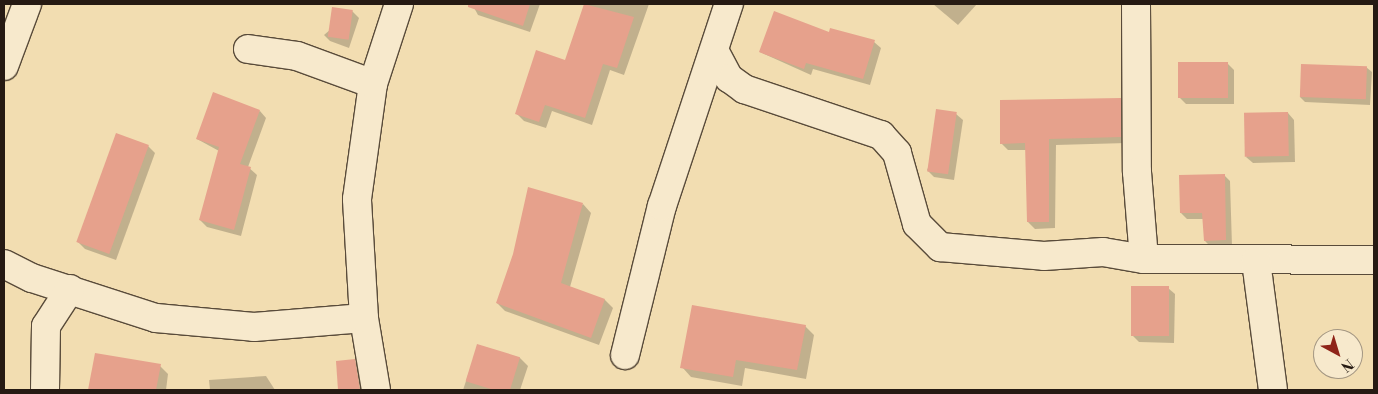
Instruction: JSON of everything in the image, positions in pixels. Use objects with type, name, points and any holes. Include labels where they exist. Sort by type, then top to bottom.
[{"type":"street","points":[[4,66],[27,4]]},
{"type":"street","points":[[376,390],[364,318],[357,199],[373,84],[399,4]]},
{"type":"street","points":[[625,355],[662,206],[715,52],[729,4]]},
{"type":"street","points":[[1136,4],[1137,172],[1144,259]]},
{"type":"street","points":[[248,49],[297,56],[373,84]]},
{"type":"street","points":[[715,52],[730,78],[744,89],[867,127],[881,135],[897,152],[917,224],[940,247],[1044,256],[1103,252],[1144,259],[1256,261],[1374,260]]},
{"type":"street","points":[[1256,261],[1273,390]]},
{"type":"street","points":[[4,264],[156,318],[212,326],[364,318]]},
{"type":"street","points":[[45,390],[46,326],[70,289]]},
{"type":"building","points":[[468,4],[530,4],[523,26],[468,7]]},
{"type":"building","points":[[584,4],[634,17],[617,68],[603,64],[585,118],[545,105],[539,122],[515,114],[536,50],[565,60]]},
{"type":"building","points":[[332,7],[353,10],[349,40],[328,37]]},
{"type":"building","points":[[774,11],[829,32],[830,28],[875,40],[863,79],[806,63],[804,69],[759,52]]},
{"type":"building","points":[[1178,62],[1228,62],[1228,98],[1178,98]]},
{"type":"building","points":[[1301,64],[1367,66],[1366,99],[1300,97]]},
{"type":"building","points":[[213,92],[260,110],[240,164],[251,167],[234,230],[199,220],[219,147],[196,139]]},
{"type":"building","points":[[1121,98],[1121,137],[1049,139],[1049,222],[1027,222],[1025,143],[1000,144],[1000,100]]},
{"type":"building","points":[[936,109],[957,112],[948,174],[927,171]]},
{"type":"building","points":[[1288,112],[1289,156],[1245,157],[1244,113]]},
{"type":"building","points":[[116,133],[149,145],[109,254],[76,242]]},
{"type":"building","points":[[1225,174],[1226,240],[1204,241],[1202,213],[1180,213],[1179,175]]},
{"type":"building","points":[[528,187],[583,203],[561,283],[605,299],[591,338],[496,303],[513,254]]},
{"type":"building","points":[[1131,286],[1169,286],[1169,336],[1131,336]]},
{"type":"building","points":[[692,305],[806,325],[797,370],[736,360],[733,377],[680,368]]},
{"type":"building","points":[[477,344],[520,357],[510,390],[494,390],[466,381]]},
{"type":"building","points":[[95,353],[161,364],[156,390],[88,390]]},
{"type":"building","points":[[355,359],[360,390],[338,390],[336,361]]}]
